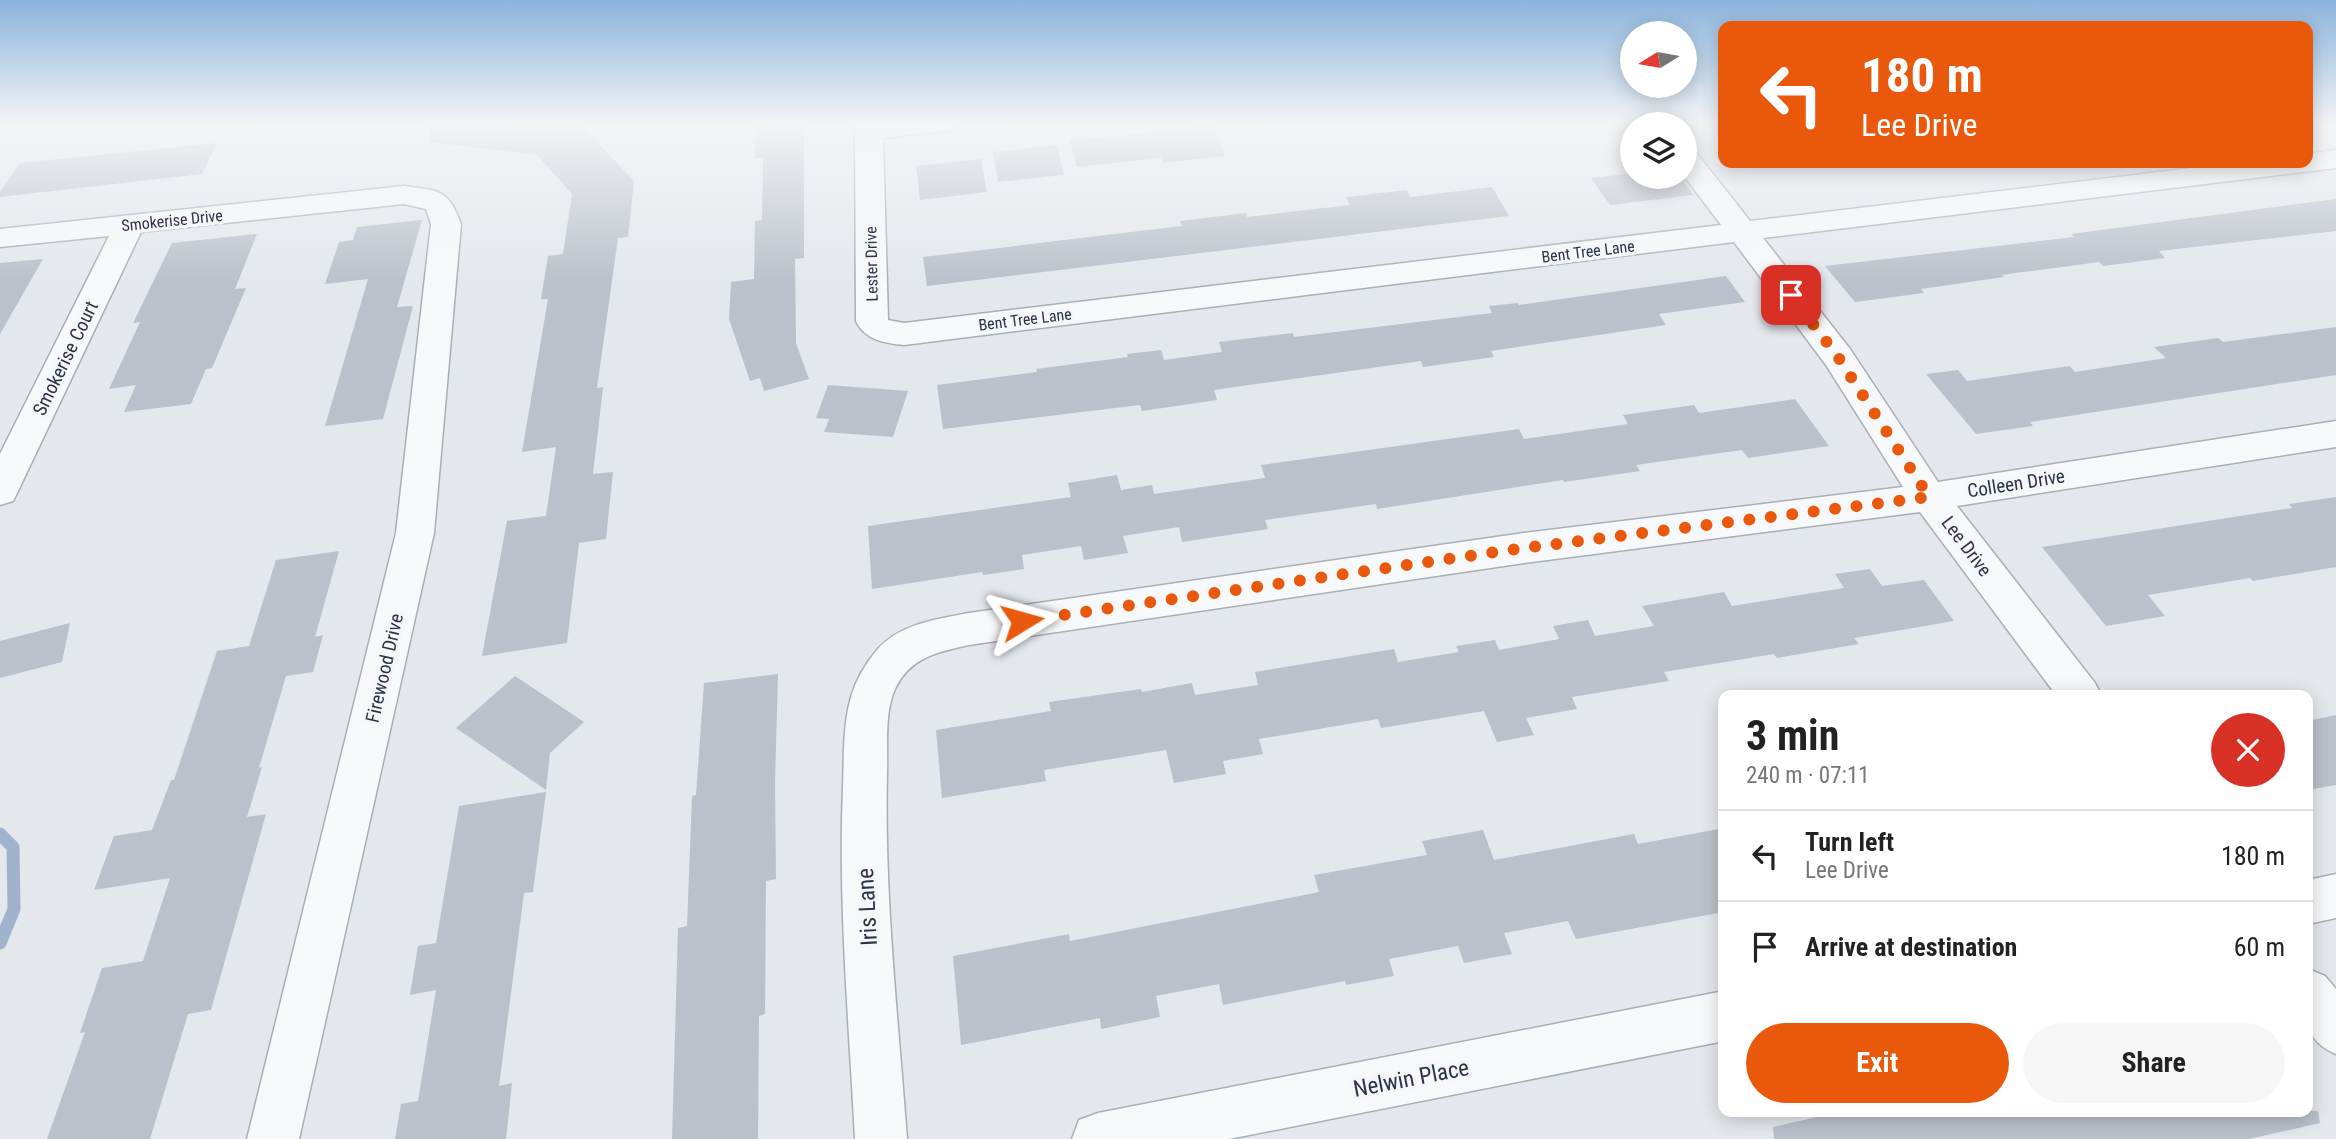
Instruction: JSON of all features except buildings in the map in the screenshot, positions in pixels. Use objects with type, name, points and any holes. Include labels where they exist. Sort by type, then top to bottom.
[{"type":"street","name":"Lester Drive","points":[[870,176],[872,321]]},
{"type":"street","name":"Lee Drive","points":[[1700,176],[1838,357],[1929,497],[2076,690]]},
{"type":"street","name":"Bent Tree Lane","points":[[872,321],[876,327],[891,333],[904,334],[2197,176]]},
{"type":"street","name":"Smokerise Drive","points":[[0,238],[404,195],[427,198]]},
{"type":"street","name":"Firewood Drive","points":[[273,1139],[415,533],[446,224],[439,204],[427,198]]},
{"type":"street","name":"Smokerise Court","points":[[0,491],[130,224]]},
{"type":"street","name":"Colleen Drive","points":[[880,677],[903,648],[912,642],[969,629],[1524,548],[1929,497],[2336,434]]},
{"type":"street","name":"Iris Lane","points":[[880,677],[870,702],[862,824],[881,1139]]},
{"type":"street","points":[[2313,901],[2336,896]]},
{"type":"street","points":[[2313,1000],[2336,1030]]},
{"type":"street","name":"Nelwin Place","points":[[1098,1139],[1718,1018]]},
{"type":"waterway","points":[[0,834],[13,847],[14,909],[0,943]]},
{"type":"route","points":[[1022,621],[1524,548],[1929,497],[1838,357],[1791,295]]}]
